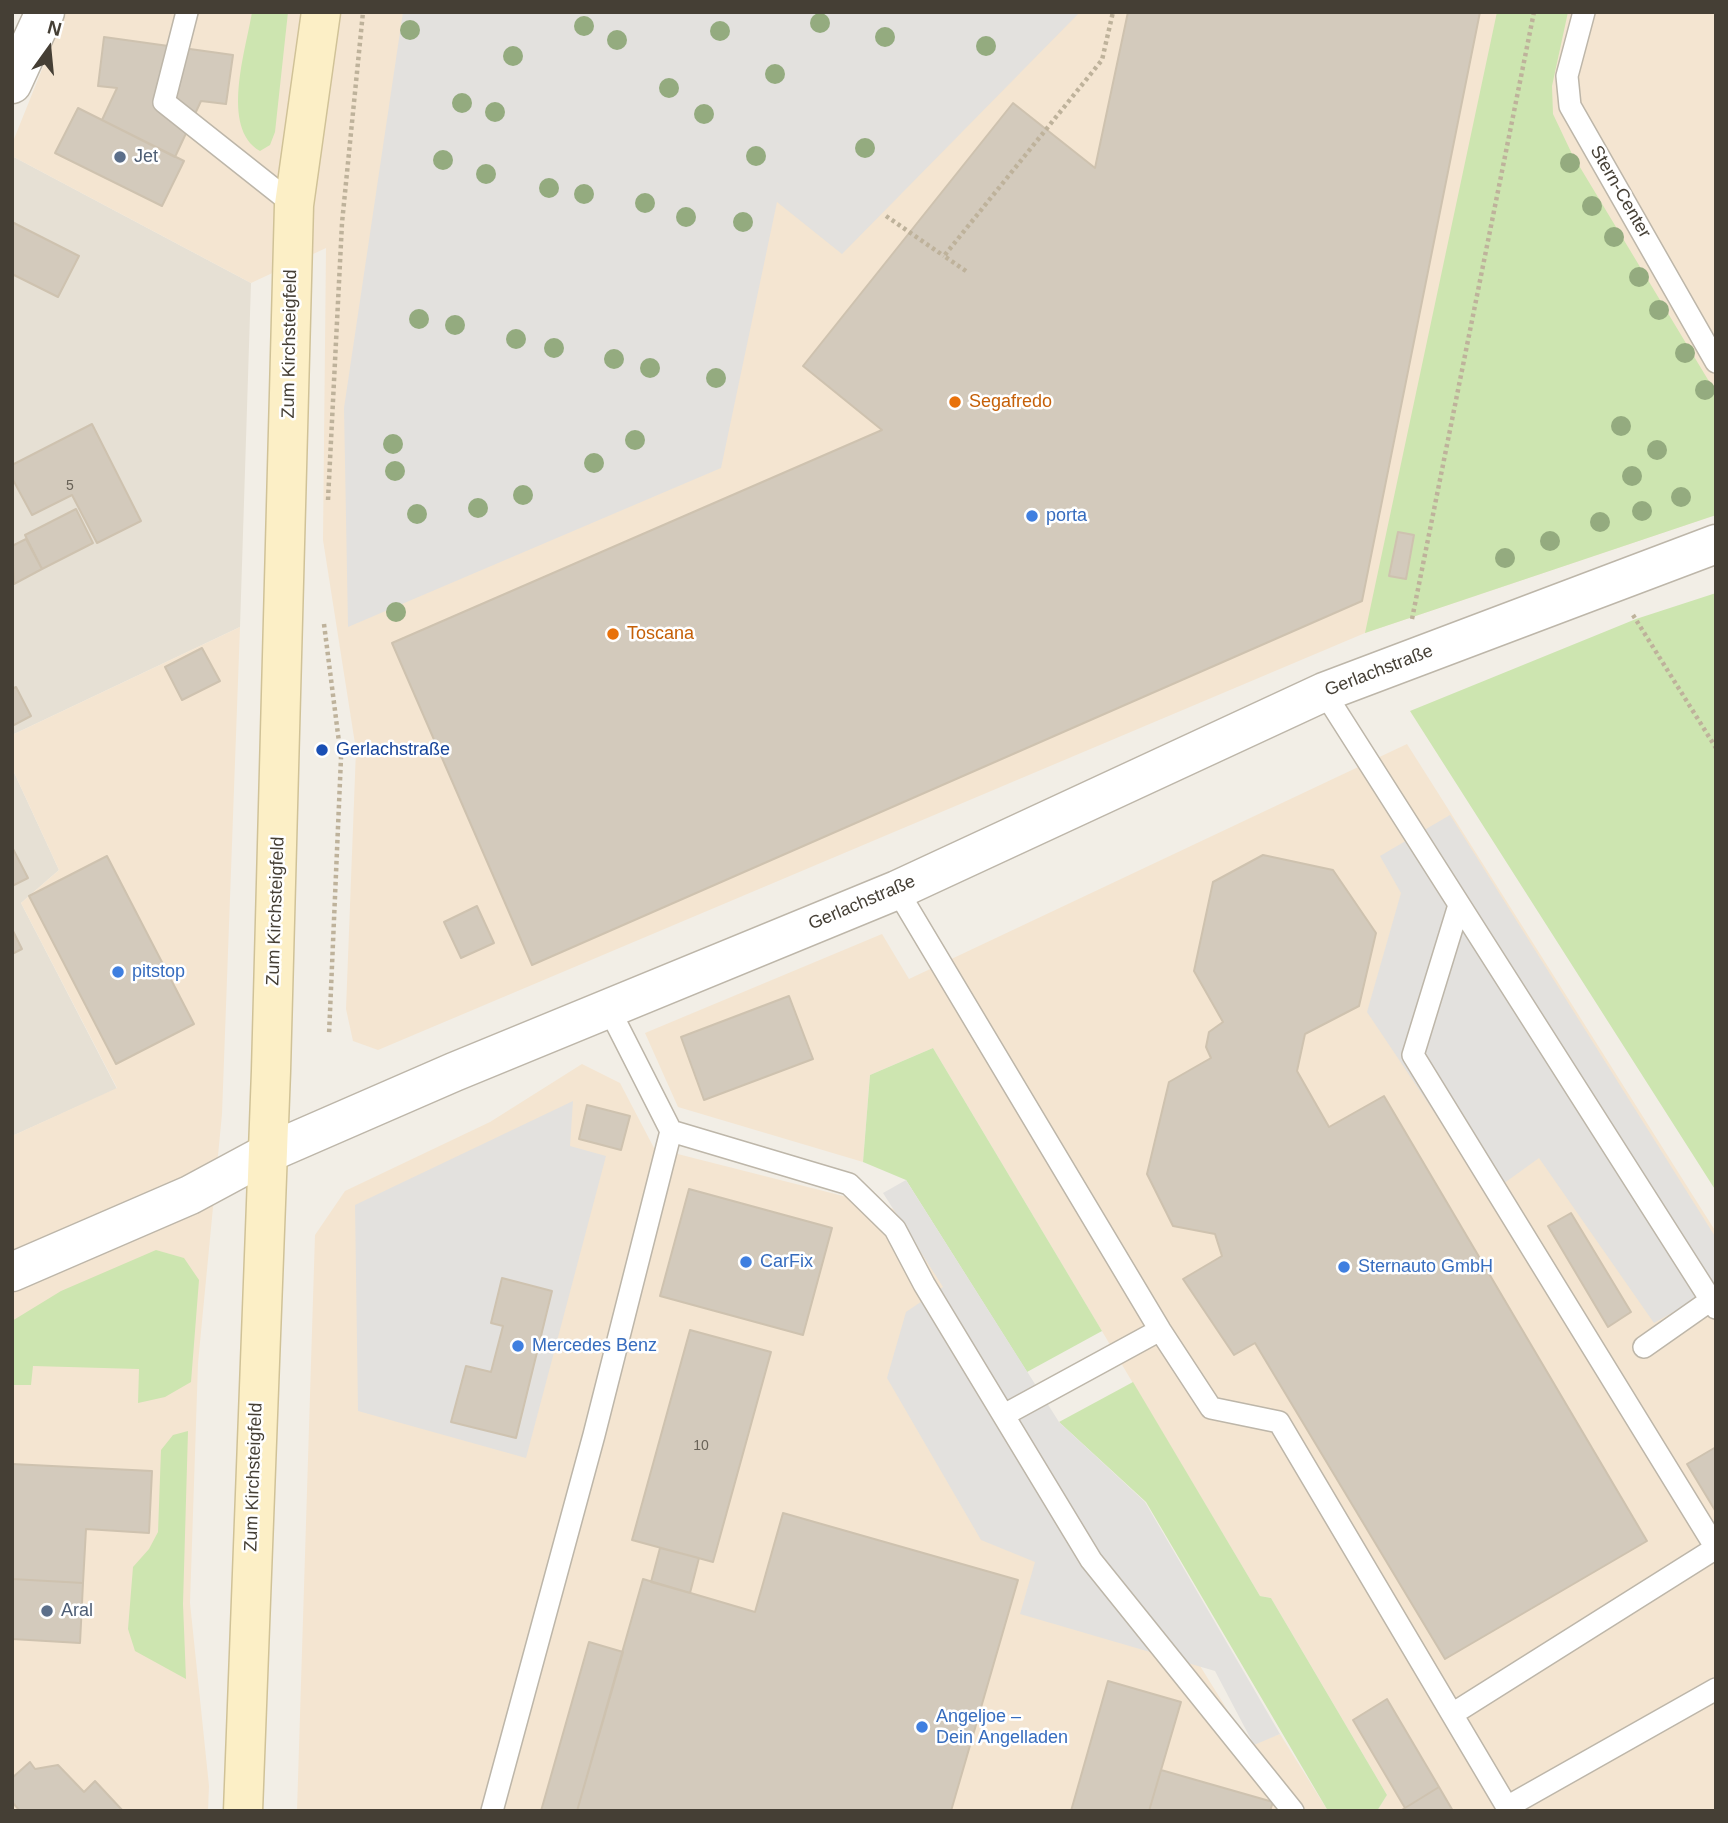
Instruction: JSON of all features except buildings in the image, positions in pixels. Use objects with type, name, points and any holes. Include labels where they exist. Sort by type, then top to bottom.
[{"type":"street","points":[[12,84],[45,12]]},
{"type":"street","name":"Zum Kirchsteigfeld","points":[[243,1811],[268,1153],[294,205],[321,12]]},
{"type":"street","name":"Gerlachstraße","points":[[12,1272],[190,1195],[268,1153],[608,1007],[897,890],[1324,692],[1716,544]]},
{"type":"lane","points":[[187,12],[164,102],[294,205]]},
{"type":"lane","name":"Stern-Center","points":[[1584,12],[1567,76],[1570,106],[1716,362]]},
{"type":"lane","points":[[1324,692],[1713,1304],[1644,1347]]},
{"type":"lane","points":[[897,890],[1160,1330],[1211,1408],[1279,1422],[1454,1713],[1506,1809],[1716,1689]]},
{"type":"lane","points":[[1454,1713],[1716,1548],[1413,1055],[1458,905]]},
{"type":"lane","points":[[492,1811],[594,1435],[671,1131],[608,1007]]},
{"type":"lane","points":[[671,1131],[849,1184],[895,1229],[924,1284],[1091,1560],[1293,1811]]},
{"type":"lane","points":[[1004,1415],[1160,1330]]},
{"type":"path","points":[[328,505],[342,223],[363,12]]},
{"type":"path","points":[[944,256],[1102,60],[1113,12]]},
{"type":"path","points":[[1404,662],[1534,12]]},
{"type":"path","points":[[886,216],[966,271]]},
{"type":"path","points":[[1611,583],[1716,748]]},
{"type":"path","points":[[323,617],[341,758],[329,1035]]},
{"type":"shaded area","points":[[65,12],[1716,12],[1716,515],[1365,633],[378,1050],[353,1041],[346,1009],[356,750],[323,540],[326,248],[251,283],[12,156],[12,144]]},
{"type":"shaded area","points":[[403,12],[1080,12],[842,254],[777,202],[721,468],[348,627],[344,408]]},
{"type":"shaded area","points":[[12,156],[251,283],[240,627],[12,735]]},
{"type":"shaded area","points":[[240,627],[222,1114],[198,1363],[190,1603],[209,1786],[208,1811],[12,1811],[12,1136],[117,1088],[21,903],[59,870],[12,768],[12,735]]},
{"type":"shaded area","points":[[1407,744],[1716,1232],[1716,1811],[1377,1811],[1387,1795],[1271,1598],[1260,1596],[933,1048],[870,1075],[863,1162],[678,1107],[645,1033],[882,934],[909,979]]},
{"type":"shaded area","points":[[12,768],[59,870],[21,903],[117,1089],[12,1136]]},
{"type":"shaded area","points":[[1450,815],[1716,1238],[1716,1288],[1654,1323],[1539,1158],[1489,1194],[1367,1012],[1401,893],[1380,856]]},
{"type":"shaded area","points":[[582,1064],[620,1083],[654,1148],[922,1216],[1249,1745],[1280,1734],[1328,1811],[297,1811],[315,1235],[345,1191],[490,1122]]},
{"type":"shaded area","points":[[573,1101],[570,1146],[606,1156],[526,1458],[358,1411],[355,1205]]},
{"type":"shaded area","points":[[906,1180],[1059,1422],[1145,1502],[1280,1734],[1254,1745],[1215,1671],[1020,1614],[1035,1562],[981,1540],[887,1378],[906,1312],[943,1287],[883,1193]]},
{"type":"green space","points":[[252,12],[288,12],[275,132],[270,145],[260,151],[248,140],[241,125],[238,107],[241,67]]},
{"type":"green space","points":[[1497,12],[1568,12],[1552,86],[1553,114],[1572,154],[1716,393],[1716,515],[1365,633]]},
{"type":"green space","points":[[1716,593],[1716,1191],[1410,711],[1636,619]]},
{"type":"green space","points":[[933,1048],[1102,1331],[1027,1372],[906,1180],[863,1162],[870,1075]]},
{"type":"green space","points":[[156,1250],[184,1258],[199,1280],[191,1382],[165,1397],[138,1403],[139,1369],[33,1366],[31,1385],[12,1385],[12,1321],[61,1291]]},
{"type":"green space","points":[[1133,1382],[1260,1596],[1271,1598],[1387,1795],[1377,1811],[1328,1811],[1146,1502],[1059,1422]]},
{"type":"green space","points":[[188,1431],[183,1604],[186,1679],[135,1651],[128,1629],[133,1567],[149,1549],[158,1532],[161,1450],[173,1435]]},
{"type":"place","name":"Jet","points":[[120,157]]},
{"type":"place","name":"Segafredo","points":[[955,402]]},
{"type":"place","name":"porta","points":[[1032,516]]},
{"type":"place","name":"Toscana","points":[[613,634]]},
{"type":"place","name":"Gerlachstraße","points":[[322,750]]},
{"type":"place","name":"pitstop","points":[[118,972]]},
{"type":"place","name":"CarFix","points":[[746,1262]]},
{"type":"place","name":"Sternauto GmbH","points":[[1344,1267]]},
{"type":"place","name":"Mercedes Benz","points":[[518,1346]]},
{"type":"place","name":"Aral","points":[[47,1611]]},
{"type":"place","name":"Angeljoe – Dein Angelladen","points":[[922,1727]]}]
